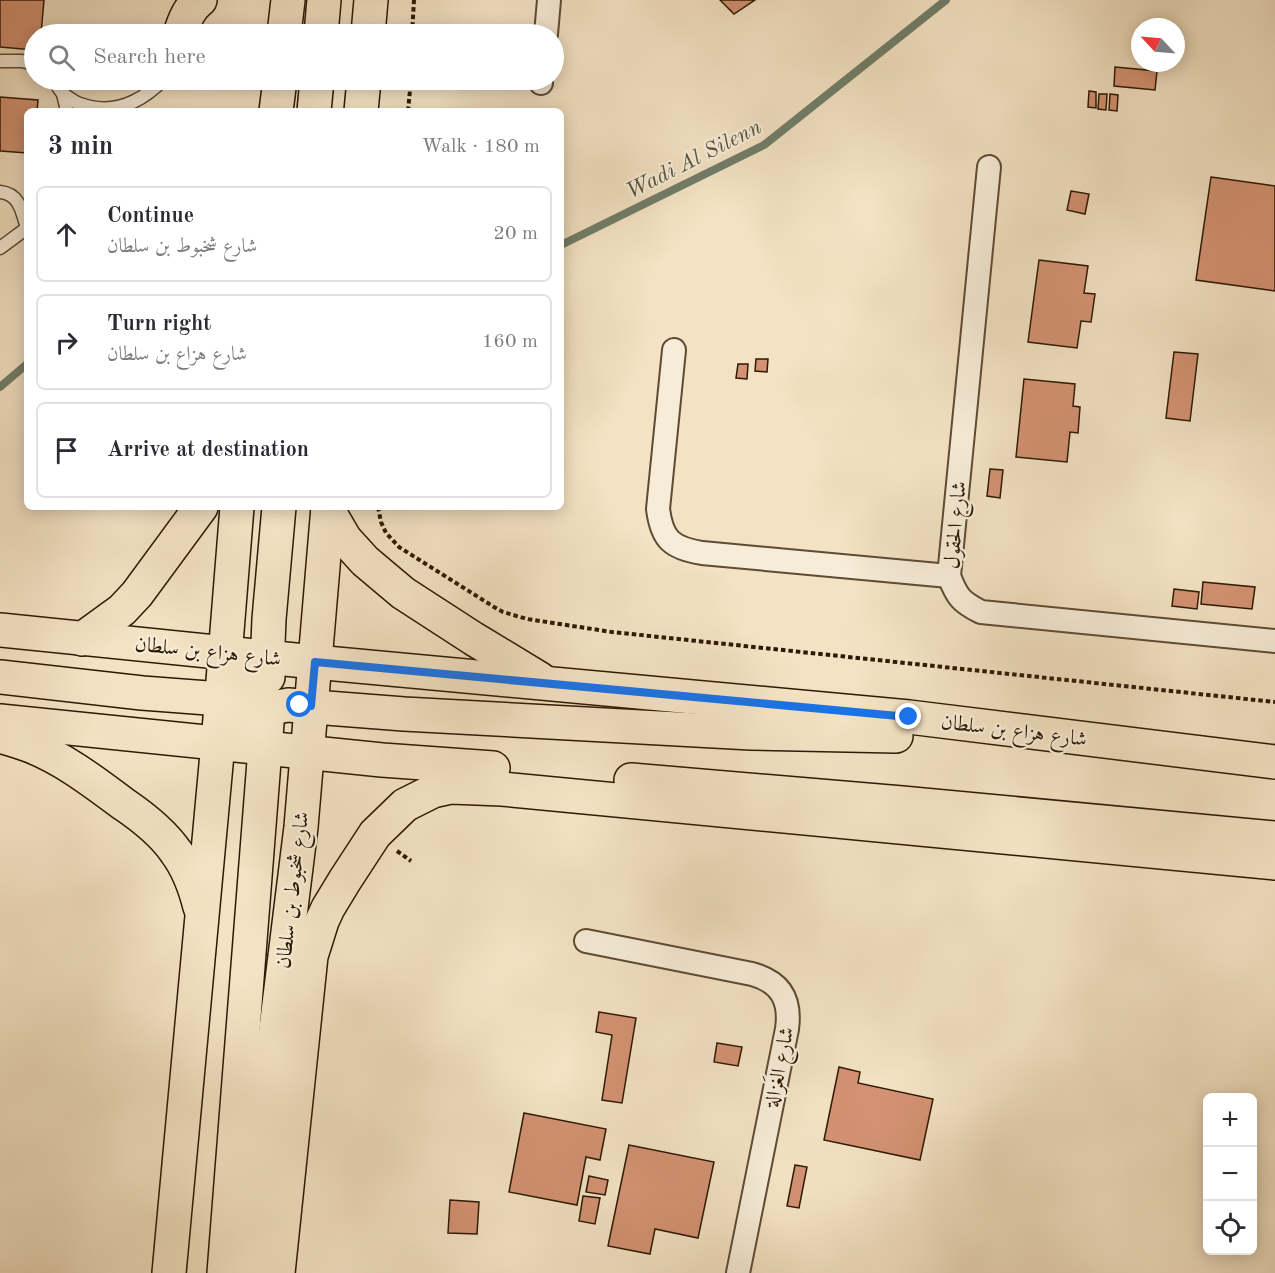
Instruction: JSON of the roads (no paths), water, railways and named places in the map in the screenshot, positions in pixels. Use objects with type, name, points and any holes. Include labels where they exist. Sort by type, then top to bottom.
[{"type":"main road","points":[[261,0],[286,19]]},
{"type":"main road","points":[[322,24],[324,0]]},
{"type":"main road","points":[[369,24],[371,0]]},
{"type":"main road","points":[[276,108],[279,90]]},
{"type":"main road","points":[[314,108],[316,90]]},
{"type":"main road","points":[[361,108],[363,90]]},
{"type":"main road","points":[[82,639],[122,610],[137,594],[199,510]]},
{"type":"main road","points":[[169,1273],[203,916],[237,510]]},
{"type":"main road","points":[[224,1273],[265,748],[269,619],[279,510]]},
{"type":"main road","name":"شارع شخبوط بن سلطان","points":[[248,1273],[301,827],[328,510]]},
{"type":"main road","points":[[329,510],[345,539],[365,561],[404,593],[474,639],[550,684]]},
{"type":"main road","points":[[269,619],[293,626],[302,625],[319,617]]},
{"type":"main road","name":"شارع هزاع بن سلطان","points":[[0,630],[315,662],[909,717],[1275,762]]},
{"type":"main road","points":[[178,696],[185,676],[184,657],[180,648]]},
{"type":"main road","points":[[225,652],[245,670],[307,752]]},
{"type":"main road","points":[[218,743],[239,723],[252,716],[294,677],[315,662]]},
{"type":"main road","points":[[0,677],[178,696],[268,700],[288,705],[404,714],[774,734],[913,736],[970,725]]},
{"type":"main road","points":[[350,756],[339,745],[337,729],[340,721],[351,710]]},
{"type":"main road","points":[[0,721],[350,756],[902,803],[1275,838]]},
{"type":"main road","points":[[0,736],[31,746],[70,766],[106,790],[160,832],[176,851],[188,871],[203,916]]},
{"type":"main road","points":[[214,784],[232,777],[241,778],[256,788],[261,796]]},
{"type":"main road","points":[[279,1273],[311,956],[328,908],[375,834],[405,805],[433,791],[451,787],[502,789],[1275,863]]},
{"type":"street","points":[[547,24],[549,0]]},
{"type":"street","name":"شارع الحقول","points":[[989,167],[949,576],[955,591],[966,604],[981,612],[1275,640]]},
{"type":"street","points":[[674,350],[658,509],[660,527],[670,542],[686,551],[702,553],[949,576]]},
{"type":"street","name":"شارع الغَزالة","points":[[586,941],[764,978],[774,984],[785,999],[789,1017],[787,1029],[738,1273]]},
{"type":"lane","points":[[0,61],[24,62]]},
{"type":"lane","points":[[60,90],[66,108]]},
{"type":"lane","points":[[119,108],[135,102],[152,90]]},
{"type":"lane","points":[[63,94],[80,104],[99,108]]},
{"type":"lane","points":[[0,192],[7,192],[16,198],[24,219]]},
{"type":"lane","points":[[0,248],[24,230]]},
{"type":"waterway","name":"Wadi Al Silenn","points":[[564,244],[764,145],[946,0]]},
{"type":"waterway","name":"Wadi Al Silenn","points":[[0,387],[24,367]]}]
